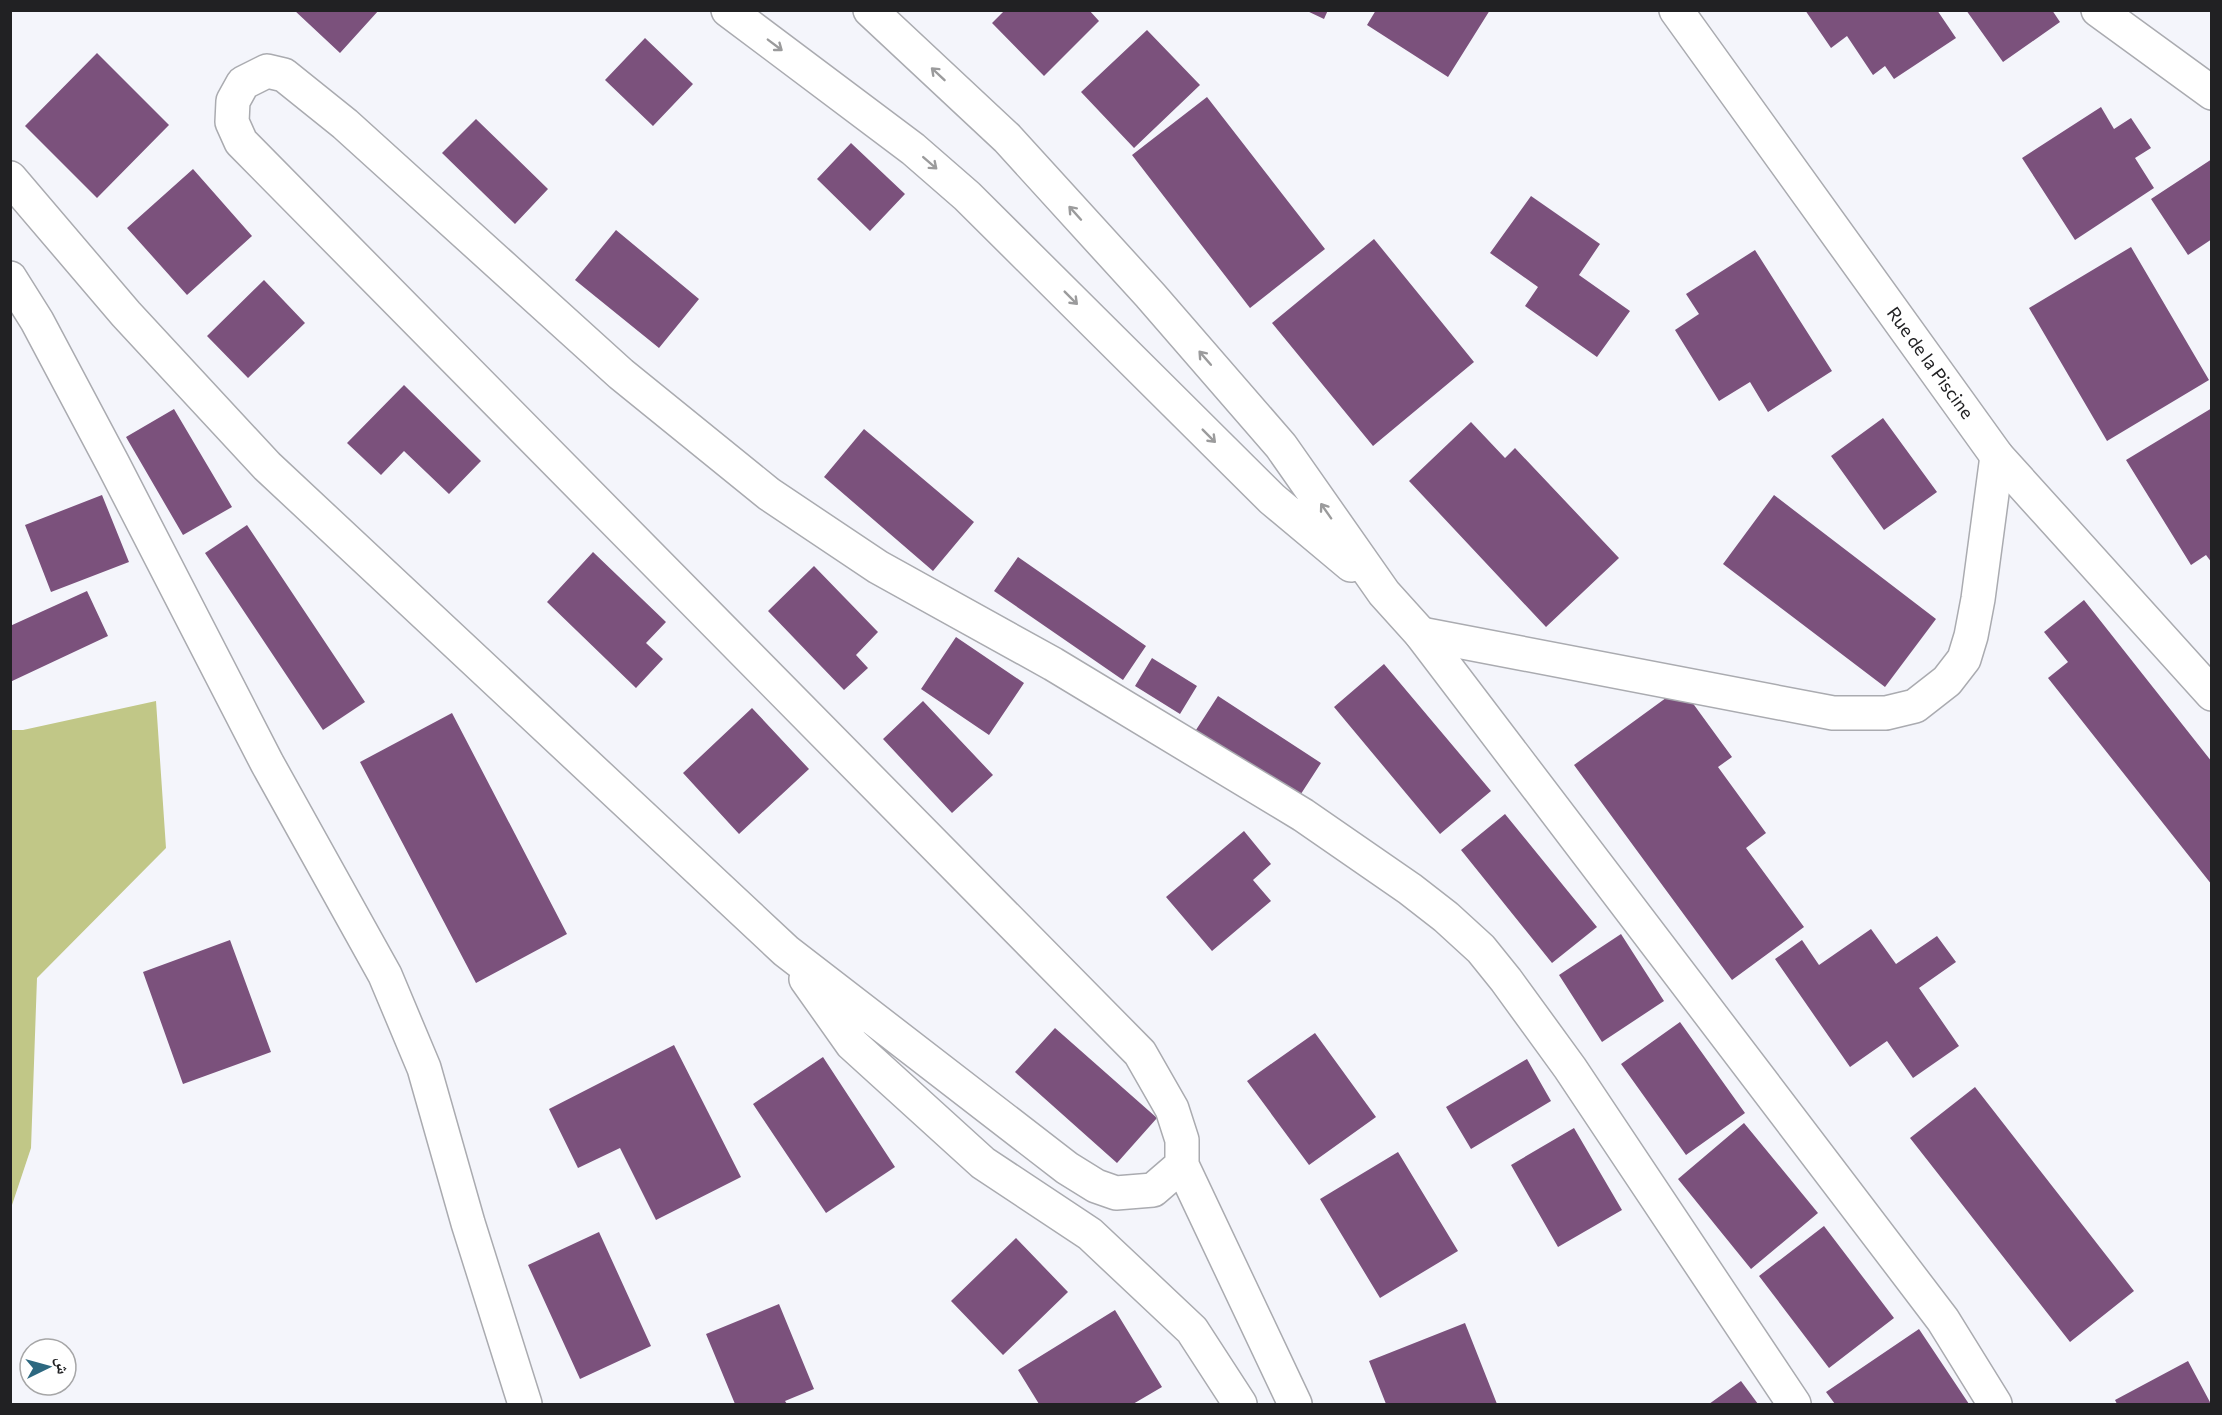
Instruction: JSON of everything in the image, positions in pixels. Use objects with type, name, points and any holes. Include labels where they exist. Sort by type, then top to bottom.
[{"type":"street","points":[[728,10],[913,149],[967,196],[1272,499],[1384,593]]},
{"type":"street","points":[[870,10],[1007,138],[1150,295],[1281,446],[1384,593],[1421,634],[1943,1320],[1995,1404]]},
{"type":"street","name":"Rue de la Piscine","points":[[1676,10],[1996,456],[2211,694]]},
{"type":"street","points":[[2098,10],[2211,93]]},
{"type":"street","points":[[1295,1404],[1182,1165],[1182,1140],[1172,1109],[1140,1053],[241,142],[232,122],[234,101],[243,83],[267,71],[284,75],[345,124],[621,374],[769,494],[878,567],[1053,664],[1303,815],[1410,889],[1446,917],[1480,950],[1506,980],[1570,1068],[1794,1404]]},
{"type":"street","points":[[10,178],[126,314],[267,466],[786,951],[1067,1168],[1096,1186],[1116,1193],[1153,1190],[1182,1165]]},
{"type":"street","points":[[10,278],[37,321],[113,464],[267,763],[385,975],[424,1068],[468,1223],[525,1404]]},
{"type":"street","points":[[1421,634],[1833,713],[1886,713],[1915,706],[1947,681],[1964,659],[1978,599],[1996,456]]},
{"type":"street","points":[[786,951],[852,1044],[983,1163],[1090,1234],[1192,1330],[1240,1404]]},
{"type":"green space","points":[[156,701],[166,848],[37,978],[31,1148],[11,1208],[11,730],[23,730]]},
{"type":"building","points":[[294,10],[379,10],[340,53]]},
{"type":"building","points":[[1005,10],[1089,10],[1099,21],[1044,76],[992,23]]},
{"type":"building","points":[[1305,10],[1328,10],[1324,19]]},
{"type":"building","points":[[1376,10],[1490,10],[1448,77],[1367,25]]},
{"type":"building","points":[[1805,10],[1937,10],[1956,38],[1894,79],[1885,66],[1873,75],[1847,36],[1831,48]]},
{"type":"building","points":[[1966,10],[2052,10],[2060,22],[2003,62]]},
{"type":"building","points":[[1147,30],[1200,85],[1134,148],[1081,92]]},
{"type":"building","points":[[645,38],[693,84],[653,126],[605,80]]},
{"type":"building","points":[[97,53],[169,125],[97,198],[25,126]]},
{"type":"building","points":[[1207,97],[1325,249],[1250,308],[1132,155]]},
{"type":"building","points":[[2101,107],[2114,129],[2131,118],[2151,148],[2135,158],[2154,188],[2075,240],[2022,158]]},
{"type":"building","points":[[476,119],[548,189],[515,224],[442,153]]},
{"type":"building","points":[[851,143],[905,194],[870,231],[817,179]]},
{"type":"building","points":[[2212,159],[2212,239],[2188,255],[2151,199]]},
{"type":"building","points":[[193,169],[252,236],[187,295],[127,228]]},
{"type":"building","points":[[1531,196],[1600,244],[1579,275],[1630,311],[1597,357],[1525,306],[1538,287],[1490,253]]},
{"type":"building","points":[[616,230],[699,299],[659,348],[575,280]]},
{"type":"building","points":[[1374,239],[1474,362],[1373,446],[1272,323]]},
{"type":"building","points":[[2131,247],[2209,380],[2107,441],[2029,308]]},
{"type":"building","points":[[1755,250],[1832,371],[1768,412],[1750,382],[1719,401],[1675,330],[1699,314],[1686,294]]},
{"type":"building","points":[[264,280],[305,323],[248,378],[207,336]]},
{"type":"building","points":[[404,385],[481,461],[449,494],[404,451],[381,475],[347,443]]},
{"type":"building","points":[[2212,408],[2212,563],[2206,555],[2191,565],[2126,460]]},
{"type":"building","points":[[174,409],[232,507],[183,535],[126,437]]},
{"type":"building","points":[[1883,418],[1937,492],[1884,530],[1831,456]]},
{"type":"building","points":[[1471,422],[1505,458],[1515,448],[1619,558],[1546,627],[1409,481]]},
{"type":"building","points":[[864,429],[974,522],[933,571],[824,477]]},
{"type":"building","points":[[102,495],[129,562],[51,592],[25,525]]},
{"type":"building","points":[[1774,495],[1936,619],[1885,687],[1723,564]]},
{"type":"building","points":[[247,525],[365,702],[323,730],[205,553]]},
{"type":"building","points":[[593,552],[666,622],[646,643],[663,659],[636,688],[547,602]]},
{"type":"building","points":[[1018,557],[1146,646],[1123,680],[994,591]]},
{"type":"building","points":[[814,566],[878,632],[856,655],[868,668],[844,690],[768,611]]},
{"type":"building","points":[[87,591],[108,636],[10,682],[10,626]]},
{"type":"building","points":[[2084,600],[2212,762],[2212,885],[2048,678],[2068,662],[2044,632]]},
{"type":"building","points":[[956,637],[1024,683],[989,735],[921,689]]},
{"type":"building","points":[[1152,658],[1197,686],[1180,714],[1135,686]]},
{"type":"building","points":[[1384,664],[1491,791],[1440,834],[1334,707]]},
{"type":"building","points":[[1681,687],[1732,757],[1718,767],[1766,833],[1746,848],[1804,927],[1732,980],[1574,765]]},
{"type":"building","points":[[1218,696],[1321,763],[1297,800],[1194,733]]},
{"type":"building","points":[[923,701],[993,775],[952,813],[883,739]]},
{"type":"building","points":[[752,708],[809,769],[739,834],[683,773]]},
{"type":"building","points":[[452,713],[567,934],[476,983],[360,762]]},
{"type":"building","points":[[1505,814],[1597,927],[1552,963],[1461,850]]},
{"type":"building","points":[[1244,831],[1271,864],[1253,880],[1271,901],[1212,951],[1166,897]]},
{"type":"building","points":[[1871,929],[1896,964],[1937,936],[1956,962],[1919,988],[1959,1046],[1913,1078],[1887,1041],[1850,1067],[1775,959],[1802,940],[1819,965]]},
{"type":"building","points":[[1621,934],[1664,1001],[1602,1042],[1559,975]]},
{"type":"building","points":[[230,940],[271,1052],[183,1084],[143,972]]},
{"type":"building","points":[[1680,1022],[1745,1113],[1686,1155],[1621,1064]]},
{"type":"building","points":[[1055,1028],[1157,1118],[1117,1163],[1015,1072]]},
{"type":"building","points":[[1315,1033],[1376,1117],[1309,1165],[1247,1081]]},
{"type":"building","points":[[674,1045],[741,1177],[656,1220],[620,1148],[578,1168],[549,1109]]},
{"type":"building","points":[[823,1057],[895,1167],[826,1213],[753,1104]]},
{"type":"building","points":[[1527,1059],[1551,1101],[1471,1149],[1446,1107]]},
{"type":"building","points":[[1975,1087],[2134,1291],[2070,1342],[1910,1138]]},
{"type":"building","points":[[1744,1123],[1818,1213],[1751,1269],[1678,1179]]},
{"type":"building","points":[[1574,1128],[1622,1210],[1558,1247],[1511,1165]]},
{"type":"building","points":[[1398,1152],[1458,1251],[1380,1298],[1320,1199]]},
{"type":"building","points":[[1824,1226],[1894,1318],[1829,1368],[1759,1276]]},
{"type":"building","points":[[599,1232],[651,1346],[580,1379],[528,1265]]},
{"type":"building","points":[[1016,1238],[1068,1292],[1003,1355],[951,1301]]},
{"type":"building","points":[[779,1304],[814,1389],[785,1401],[787,1404],[735,1404],[706,1334]]},
{"type":"building","points":[[1115,1310],[1162,1387],[1133,1404],[1039,1404],[1018,1370]]},
{"type":"building","points":[[1465,1323],[1497,1404],[1386,1404],[1369,1361]]},
{"type":"building","points":[[1919,1329],[1969,1404],[1835,1404],[1826,1392]]},
{"type":"building","points":[[2188,1361],[2211,1404],[2117,1404],[2115,1400]]},
{"type":"building","points":[[1741,1381],[1758,1404],[1709,1404]]}]
